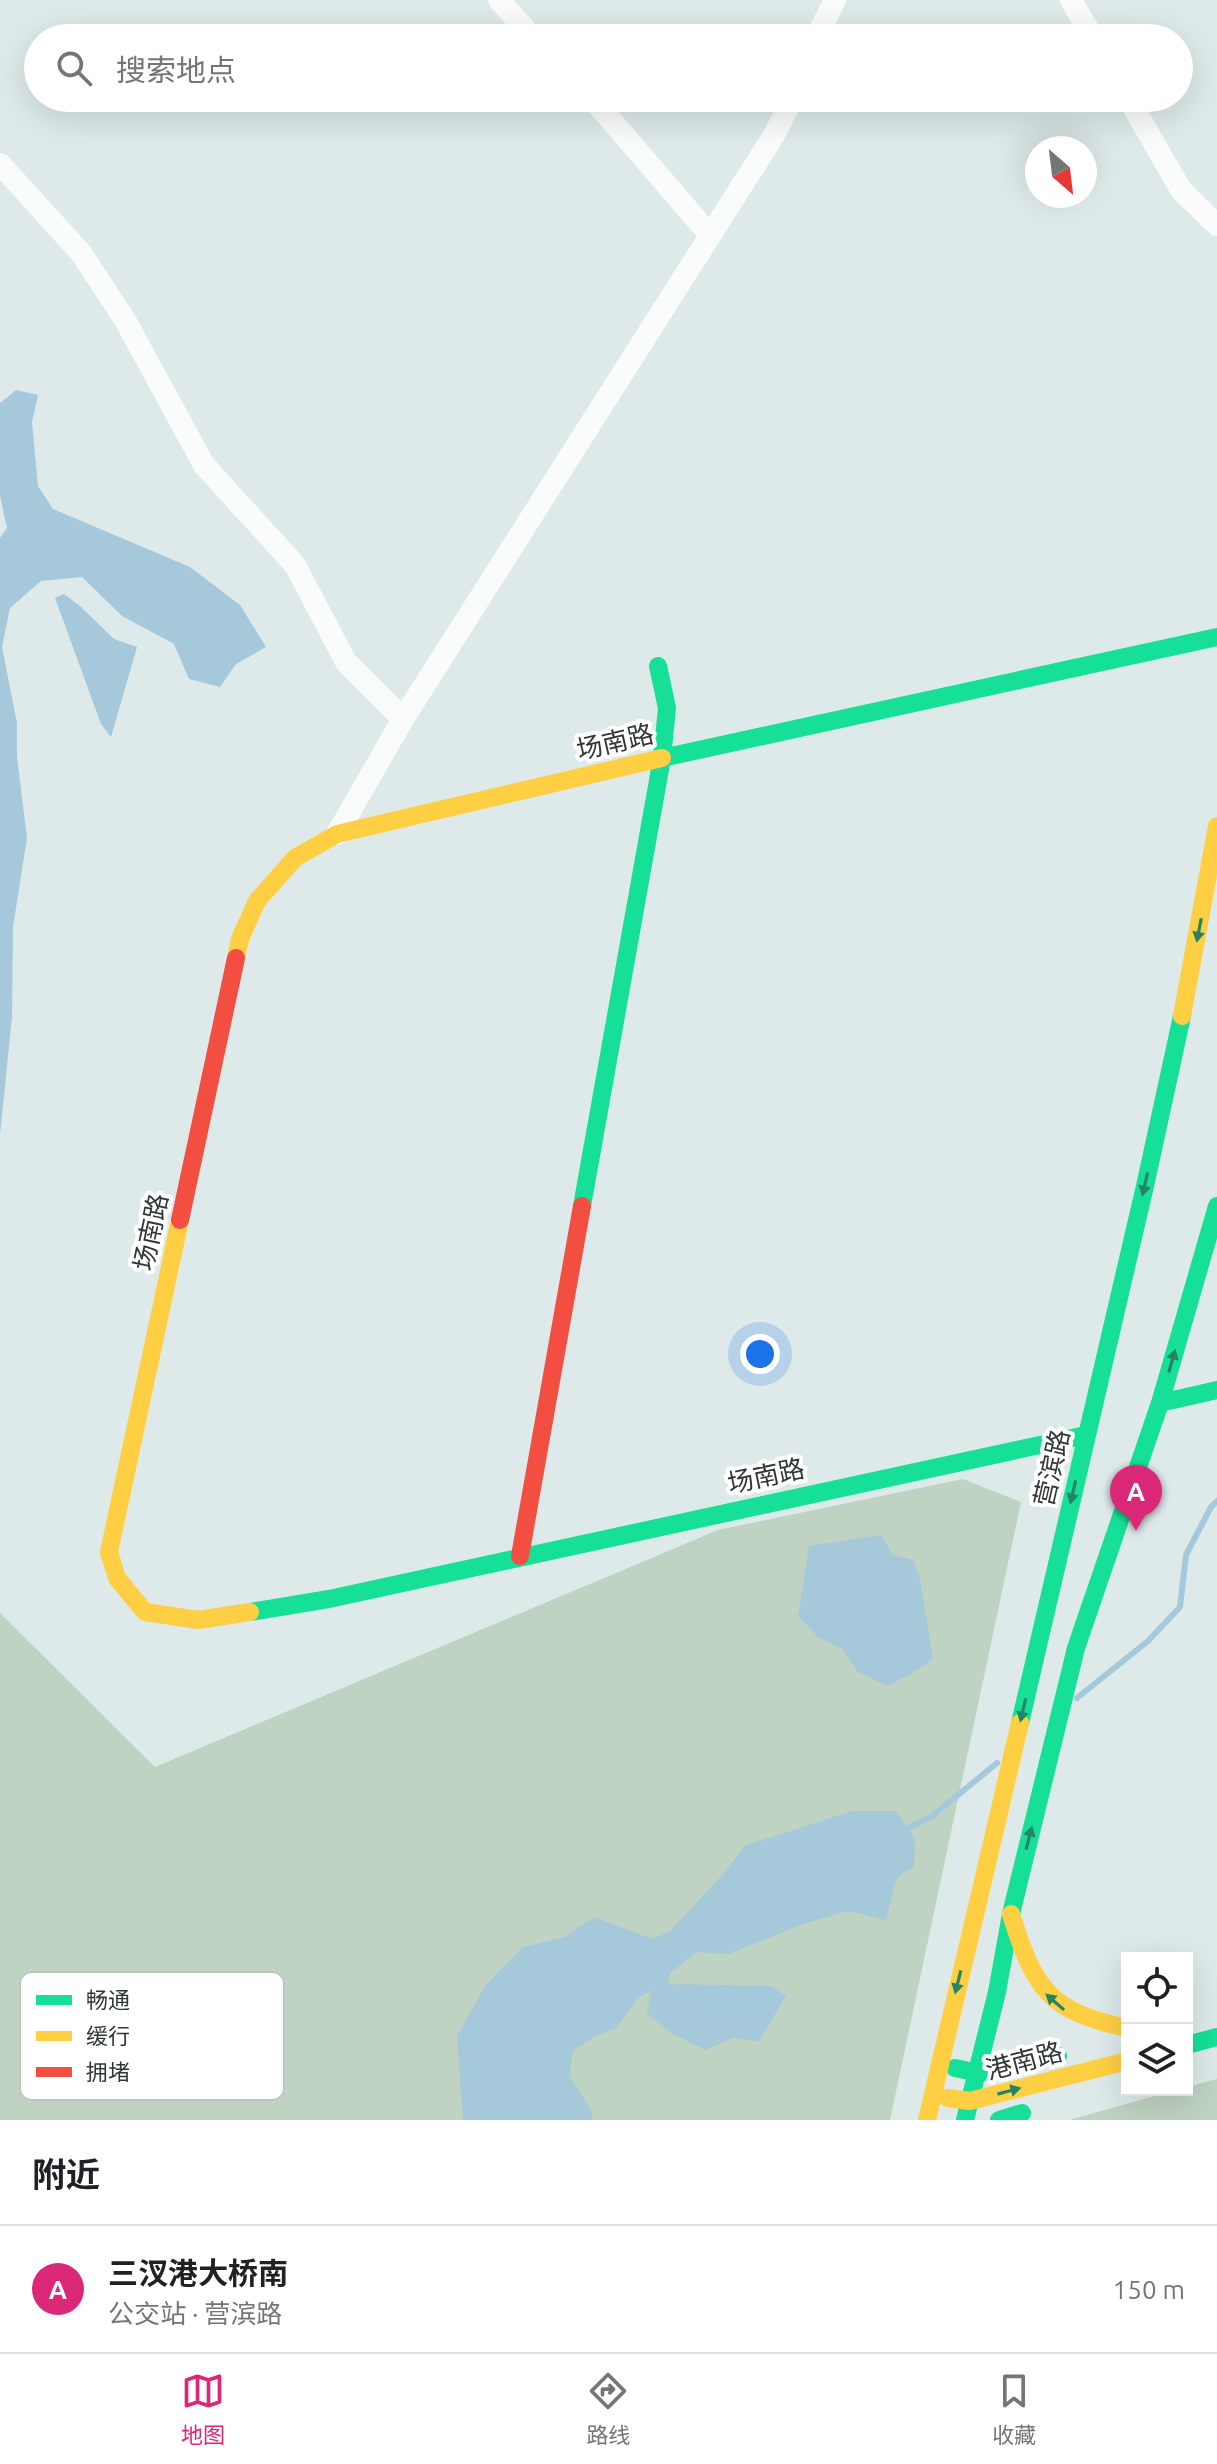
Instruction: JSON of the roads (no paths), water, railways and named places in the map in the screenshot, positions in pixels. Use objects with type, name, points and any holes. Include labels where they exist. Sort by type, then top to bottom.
[{"type":"street","points":[[499,0],[520,24]]},
{"type":"street","points":[[822,24],[835,0]]},
{"type":"street","points":[[1071,0],[1085,24]]},
{"type":"street","points":[[604,112],[709,234]]},
{"type":"street","points":[[337,834],[403,719],[786,112]]},
{"type":"street","points":[[1136,112],[1181,190],[1217,225]]},
{"type":"street","points":[[0,164],[81,253],[125,320],[204,465],[295,565],[346,662],[403,719]]},
{"type":"street","name":"场南路","points":[[1086,1435],[329,1599],[198,1620],[145,1612],[117,1578],[109,1552],[240,939],[257,901],[295,858],[337,834],[662,758],[1217,637]]},
{"type":"street","points":[[520,1556],[662,758],[667,708],[658,666]]},
{"type":"street","name":"营滨路","points":[[927,2120],[1086,1435],[1217,826]]},
{"type":"street","points":[[965,2120],[979,2073],[1011,1914],[1076,1648],[1160,1403],[1217,1206]]},
{"type":"street","points":[[1160,1403],[1217,1390]]},
{"type":"street","points":[[1011,1914],[1024,1959],[1044,1991],[1064,2010],[1088,2020],[1121,2027]]},
{"type":"street","points":[[1193,2043],[1217,2037]]},
{"type":"street","name":"港南路","points":[[938,2065],[979,2073],[1072,2053]]},
{"type":"street","name":"港南路","points":[[933,2096],[970,2101],[1121,2063]]},
{"type":"street","points":[[999,2120],[1022,2113]]},
{"type":"water","points":[[16,390],[38,395],[32,422],[38,486],[53,509],[190,567],[240,605],[266,647],[236,664],[220,687],[189,679],[174,644],[122,616],[82,577],[41,581],[10,608],[2,647],[17,723],[17,757],[27,838],[13,927],[12,1017],[0,1135],[0,538],[7,528],[0,496],[0,403]]},
{"type":"water","points":[[64,594],[114,639],[137,647],[111,737],[101,724],[55,598]]},
{"type":"water","points":[[881,1535],[893,1555],[913,1560],[920,1578],[933,1659],[888,1686],[858,1672],[843,1649],[819,1638],[798,1616],[809,1546]]},
{"type":"water","points":[[852,1811],[896,1811],[915,1839],[914,1866],[897,1877],[886,1920],[848,1911],[803,1924],[729,1954],[697,1952],[670,1973],[668,1984],[771,1986],[786,1996],[759,2041],[733,2038],[705,2050],[673,2034],[647,2014],[651,1991],[638,1998],[616,2028],[597,2035],[573,2051],[569,2076],[590,2108],[593,2120],[463,2120],[457,2036],[485,1986],[523,1947],[565,1937],[594,1917],[652,1939],[669,1932],[725,1872],[744,1846]]},
{"type":"waterway","points":[[1077,1698],[1148,1641],[1180,1607],[1186,1555],[1217,1501]]},
{"type":"waterway","points":[[902,1831],[931,1817],[997,1763]]},
{"type":"place","name":"三汊港大桥南","points":[[1136,1531]]}]
